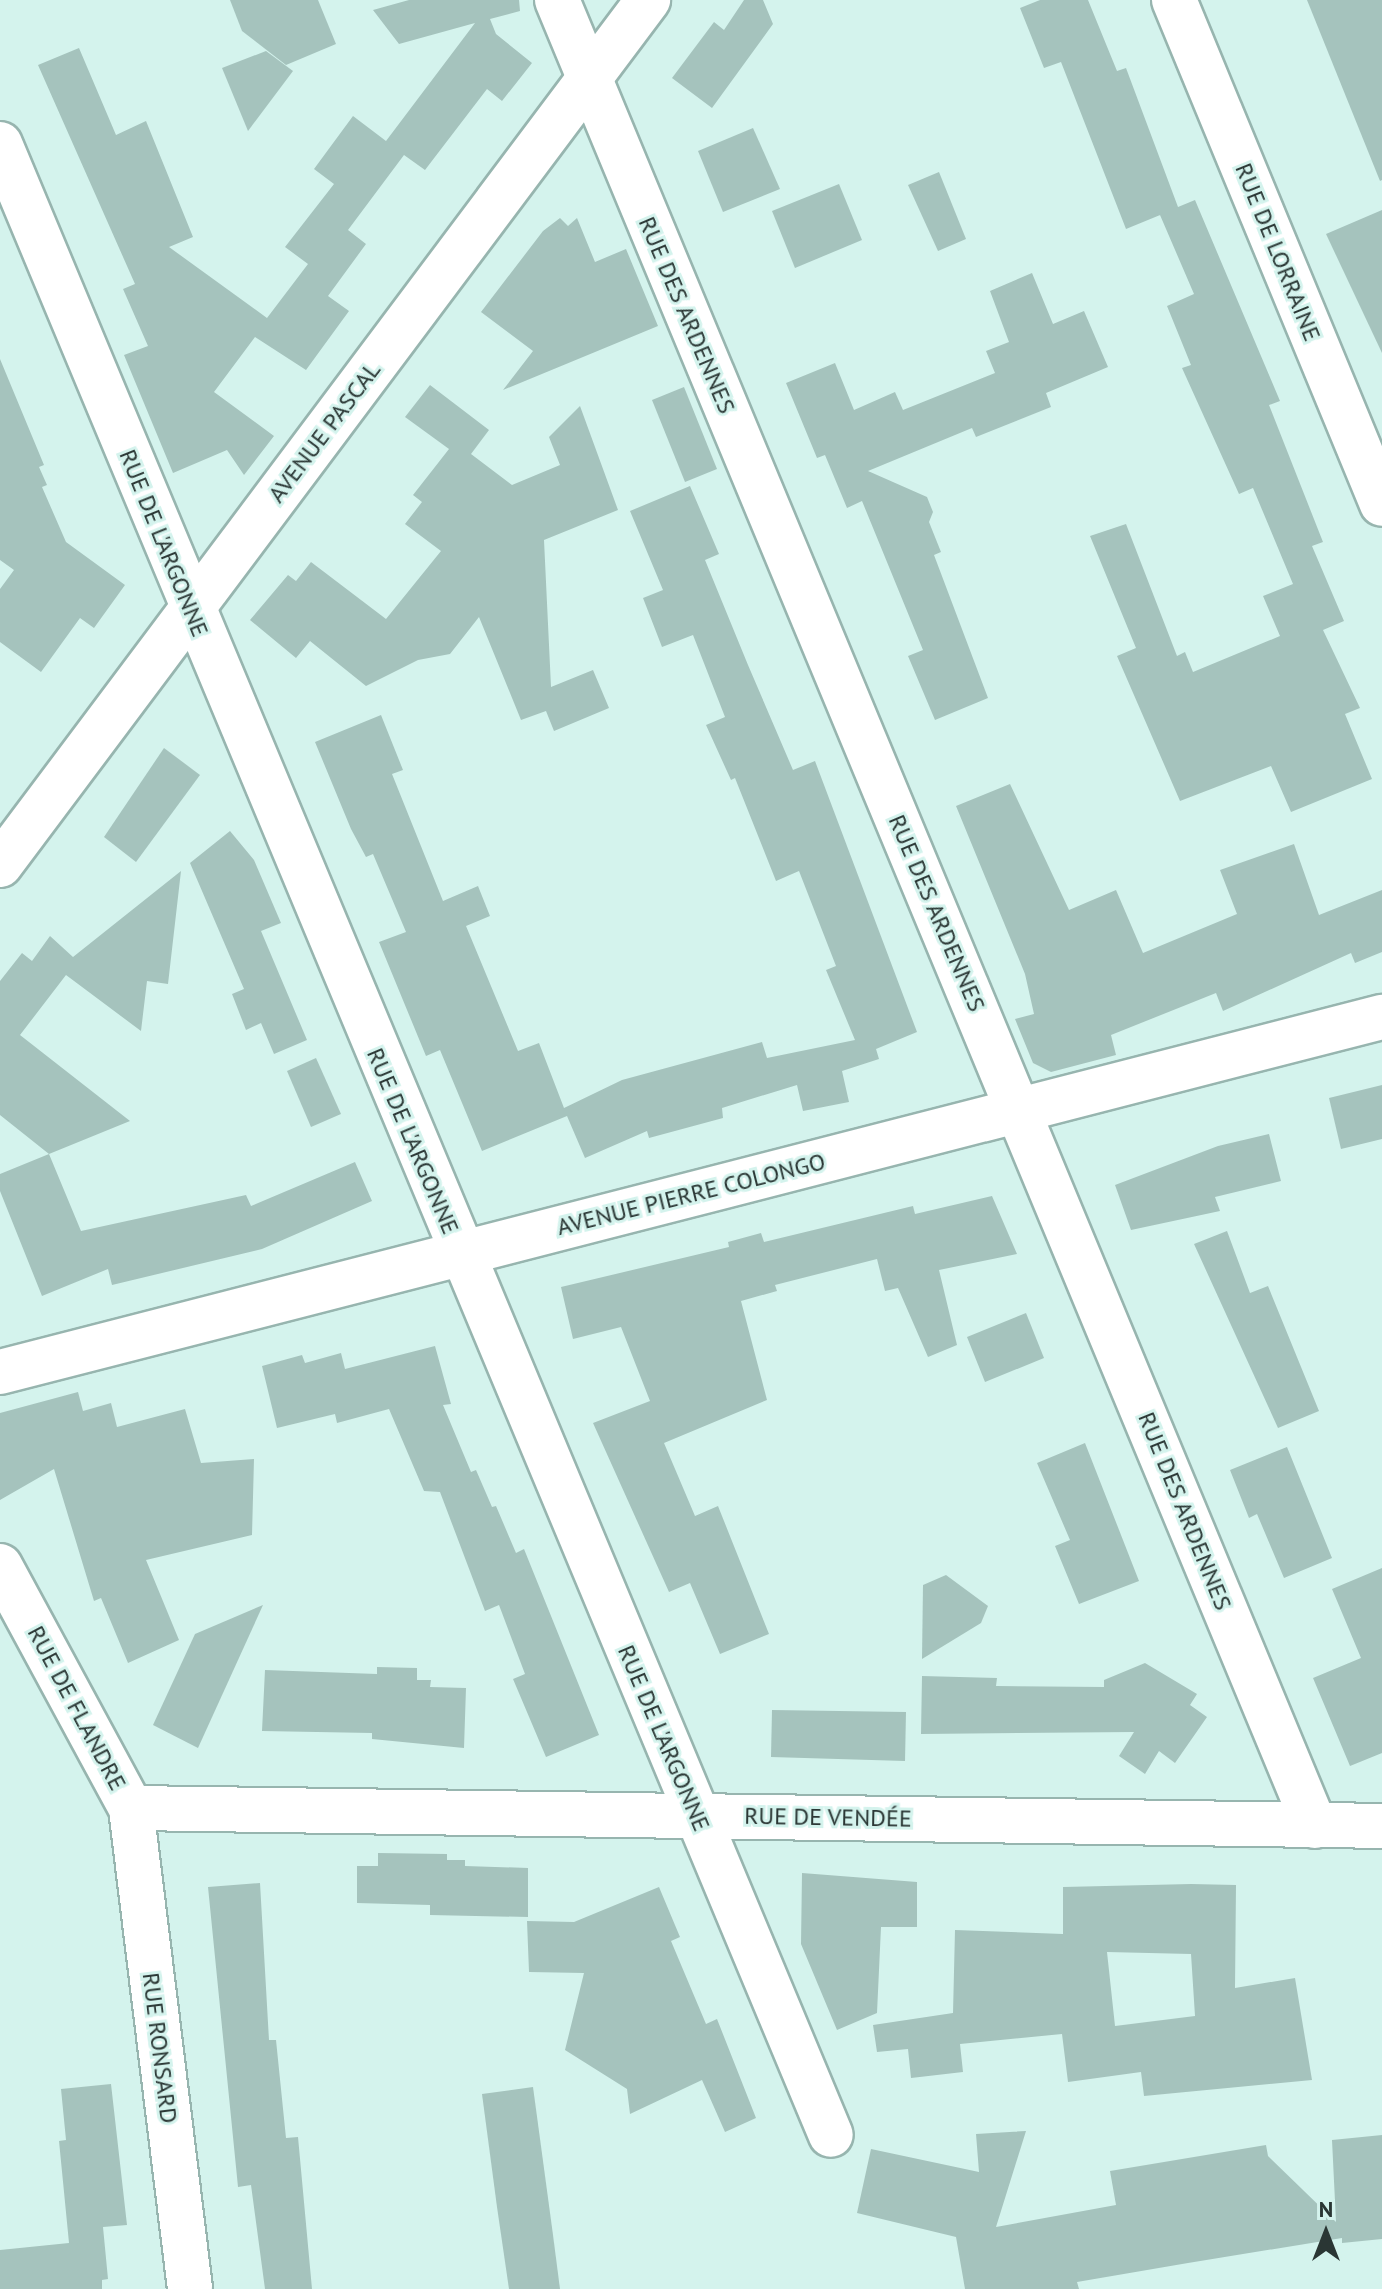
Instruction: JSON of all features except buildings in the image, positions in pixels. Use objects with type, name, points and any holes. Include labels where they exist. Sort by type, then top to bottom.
[{"type":"street","name":"RUE DES ARDENNES","points":[[557,0],[1315,1826]]},
{"type":"street","name":"AVENUE PASCAL","points":[[0,865],[648,0]]},
{"type":"street","name":"RUE DE LORRAINE","points":[[1174,0],[1382,504]]},
{"type":"street","name":"RUE DE L'ARGONNE","points":[[0,144],[191,610],[831,2135]]},
{"type":"street","name":"AVENUE PIERRE COLONGO","points":[[0,1372],[1382,1017]]},
{"type":"street","name":"RUE DE FLANDRE","points":[[0,1566],[131,1808]]},
{"type":"street","name":"RUE DE VENDÉE","points":[[131,1808],[1382,1826]]},
{"type":"street","name":"RUE RONSARD","points":[[131,1808],[190,2289]]}]
